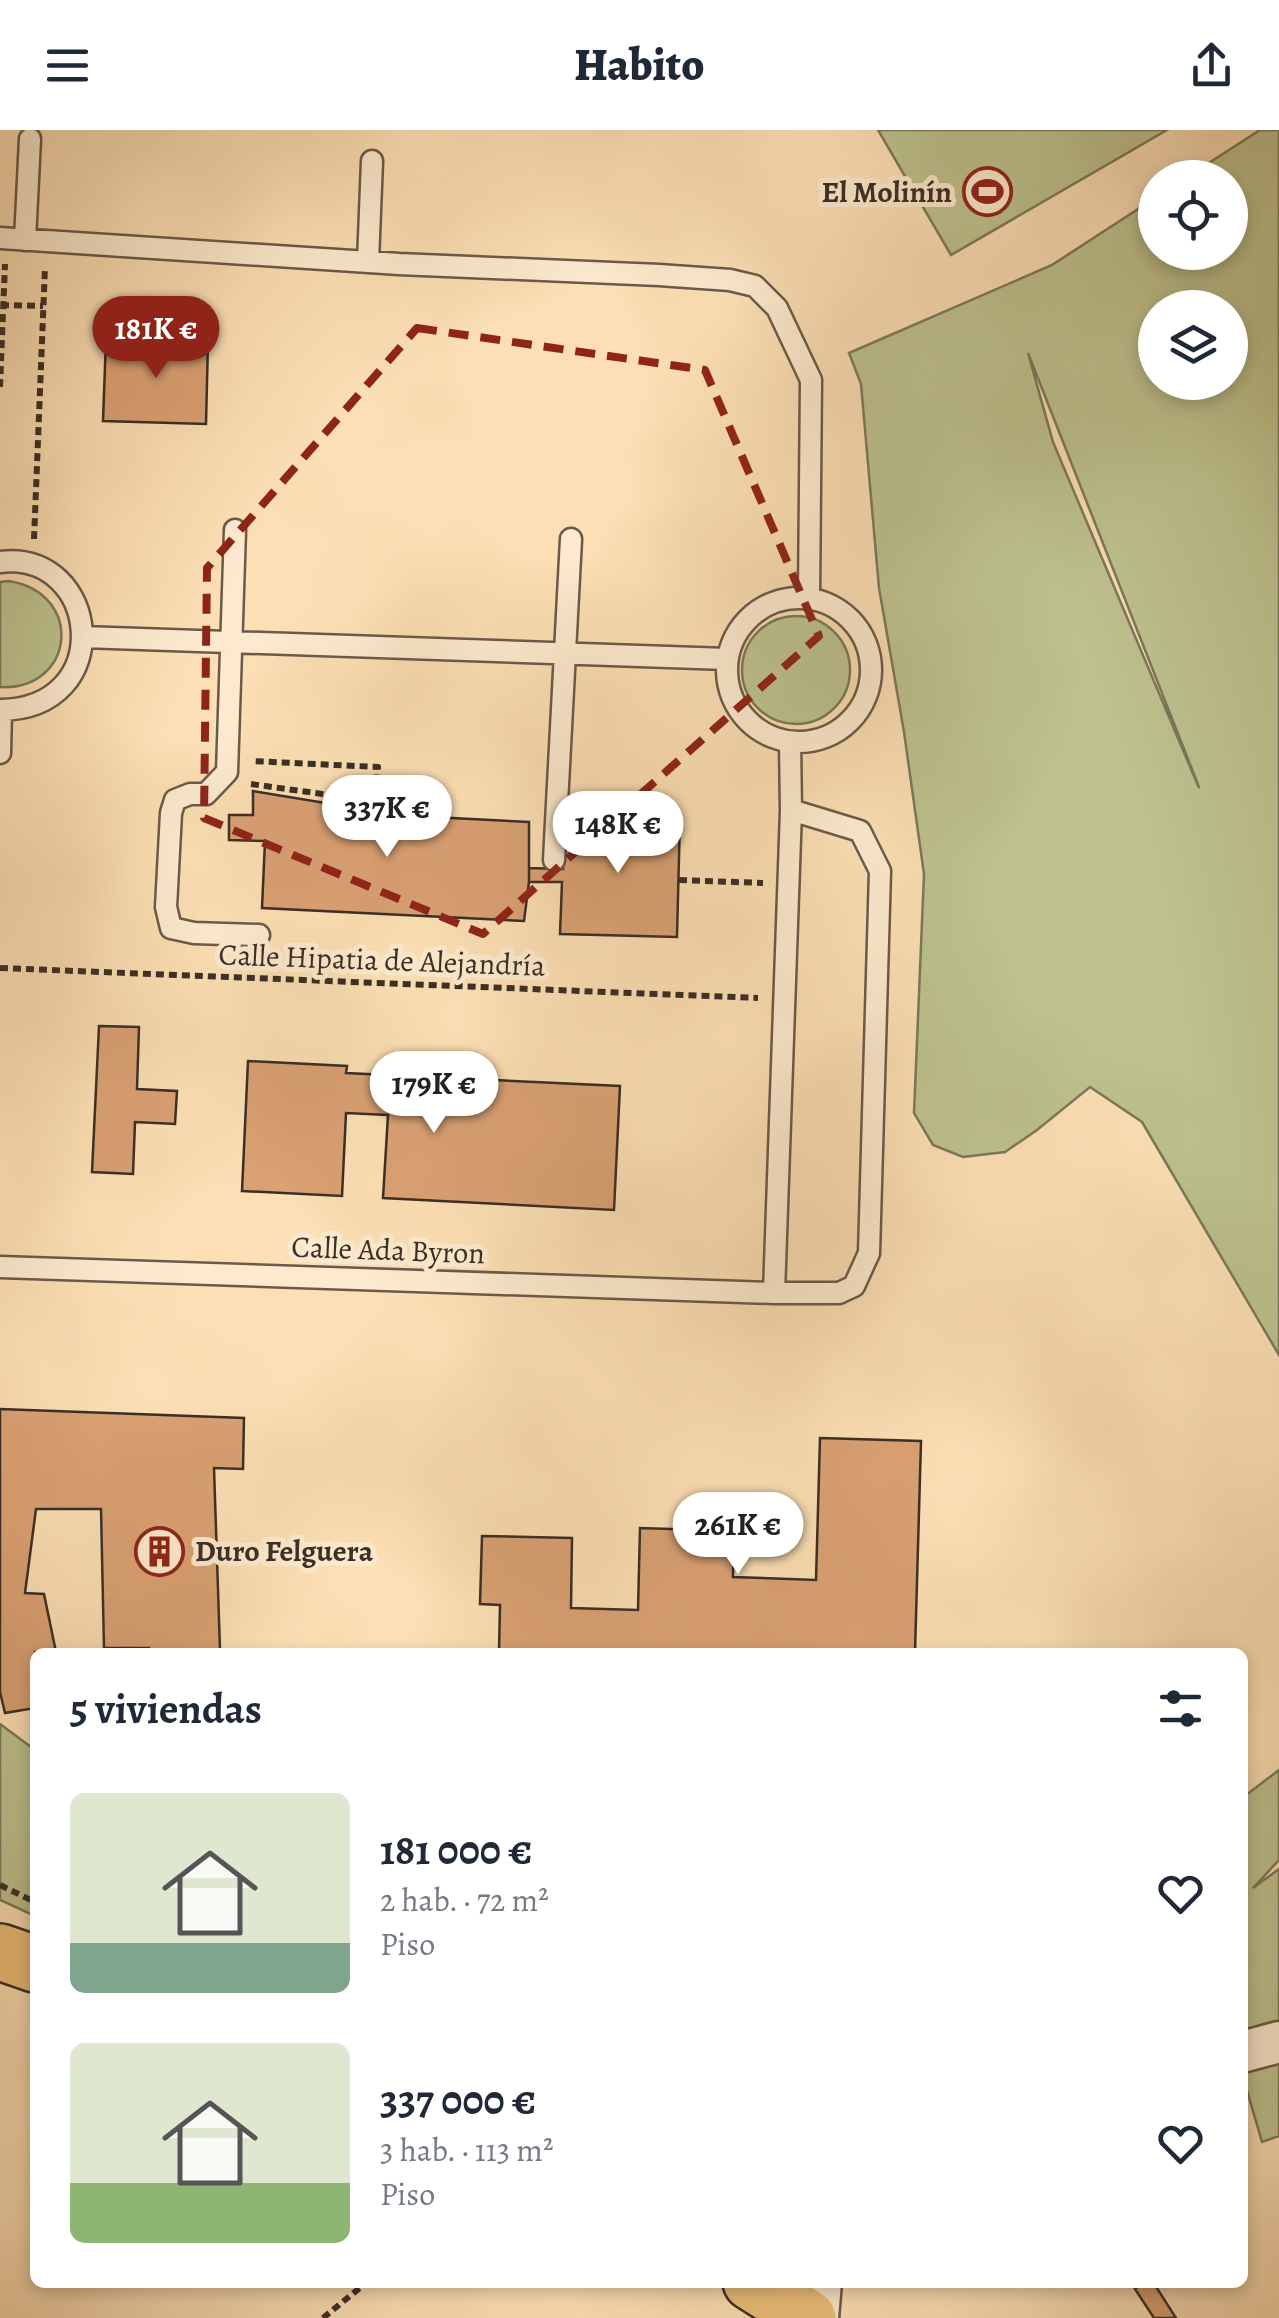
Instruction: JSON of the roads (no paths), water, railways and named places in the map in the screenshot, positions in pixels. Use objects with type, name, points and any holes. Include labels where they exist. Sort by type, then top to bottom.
[{"type":"highway","points":[[0,1952],[30,1962]]},
{"type":"highway","points":[[760,2288],[808,2318]]},
{"type":"street","points":[[1248,2050],[1279,2042]]},
{"type":"street","points":[[818,2318],[820,2288]]},
{"type":"lane","points":[[25,240],[30,140]]},
{"type":"lane","points":[[368,262],[372,161]]},
{"type":"lane","points":[[0,238],[368,262],[659,275],[730,280],[755,286],[777,308],[811,380],[809,597]]},
{"type":"lane","points":[[235,530],[227,766],[206,794],[190,794],[175,800],[166,907],[172,928],[194,933],[259,934]]},
{"type":"lane","points":[[554,860],[572,540]]},
{"type":"lane","points":[[0,562],[33,565],[54,576],[70,593],[80,614],[84,637],[67,682],[48,699],[26,708],[1,710],[0,753]]},
{"type":"lane","points":[[809,597],[847,616],[862,634],[870,656],[871,680],[865,702],[851,721],[833,735],[790,743],[766,736],[747,722],[733,704],[726,682],[727,658],[733,638],[746,620],[763,607],[783,599],[809,597]]},
{"type":"lane","points":[[84,637],[727,658]]},
{"type":"lane","points":[[774,1293],[792,810],[790,743]]},
{"type":"lane","name":"Calle Ada Byron","points":[[0,1267],[774,1293],[839,1293],[854,1286],[869,1253],[880,871],[860,831],[792,810]]},
{"type":"place","name":"El Molinín","points":[[987,192]]},
{"type":"place","name":"Duro Felguera","points":[[160,1551]]}]
